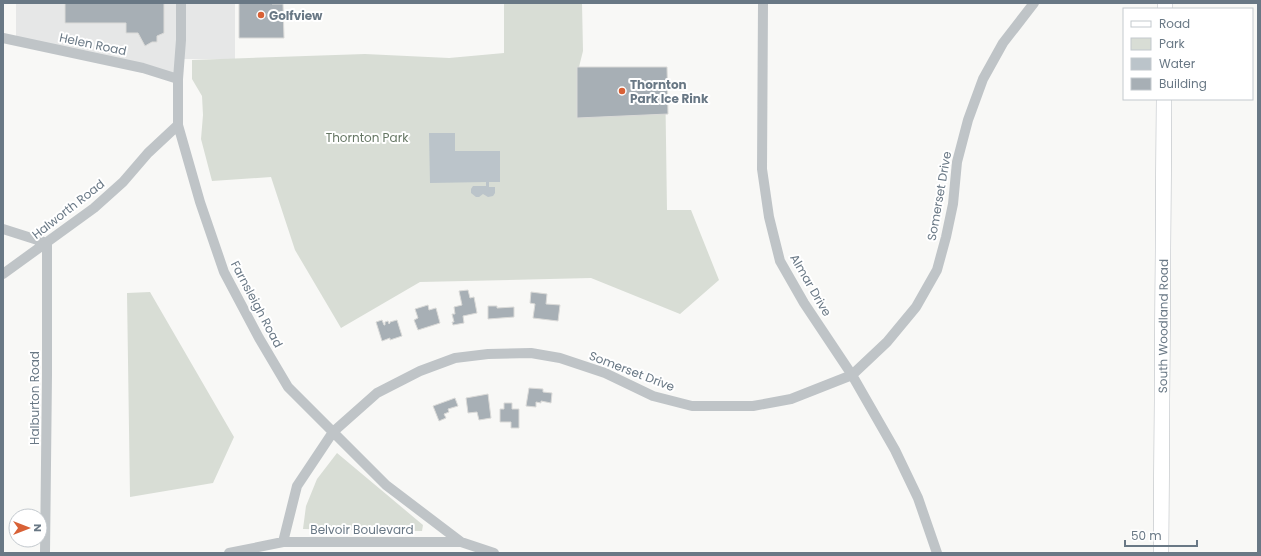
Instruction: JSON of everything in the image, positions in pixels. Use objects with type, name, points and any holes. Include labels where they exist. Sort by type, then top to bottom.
[{"type":"street","name":"Farnsleigh Road","points":[[180,3],[181,40],[178,78],[178,125],[200,202],[224,272],[259,338],[288,387],[386,485],[461,542]]},
{"type":"street","name":"Almar Drive","points":[[763,3],[762,169],[769,217],[780,261],[804,303],[852,375],[895,450],[918,498],[937,553]]},
{"type":"street","name":"Somerset Drive","points":[[283,542],[297,486],[333,432],[377,393],[420,371],[456,358],[488,354],[531,353],[560,358],[605,373],[653,396],[692,406],[753,406],[791,400],[852,375],[887,342],[916,307],[938,270],[953,204],[957,162],[968,120],[983,78],[1003,43],[1034,3]]},
{"type":"street","name":"Helen Road","points":[[3,38],[142,68],[178,78]]},
{"type":"street","name":"South Woodland Road","points":[[1161,553],[1164,100]]},
{"type":"street","name":"Halworth Road","points":[[3,274],[94,208],[178,125]]},
{"type":"street","points":[[3,229],[46,243]]},
{"type":"street","name":"Halburton Road","points":[[45,553],[48,375],[46,243]]},
{"type":"street","name":"Belvoir Boulevard","points":[[229,553],[283,542],[461,542],[494,553]]},
{"type":"shaded area","points":[[16,3],[235,3],[235,59],[179,59],[178,79],[16,41]]},
{"type":"green space","name":"Thornton Park","points":[[504,3],[582,3],[583,51],[579,67],[665,71],[667,210],[691,210],[719,280],[680,314],[591,278],[420,282],[341,328],[295,250],[271,177],[212,181],[201,139],[203,115],[202,96],[192,79],[192,60],[365,54],[449,58],[504,53]]},
{"type":"green space","points":[[150,292],[234,437],[213,483],[130,497],[127,293]]},
{"type":"green space","points":[[337,453],[423,525],[422,531],[303,529],[306,506],[317,479]]},
{"type":"water","points":[[429,133],[455,133],[455,151],[500,151],[500,182],[489,182],[489,187],[495,187],[495,193],[493,196],[488,197],[483,194],[476,197],[471,193],[473,186],[486,186],[486,182],[430,183]]},
{"type":"building","points":[[65,3],[164,3],[164,33],[157,36],[157,42],[152,42],[145,46],[138,33],[126,33],[126,23],[65,23]]},
{"type":"building","name":"Golfview","points":[[239,3],[283,4],[284,38],[239,38]]},
{"type":"building","name":"Thornton Park Ice Rink","points":[[577,67],[667,67],[668,114],[577,118]]},
{"type":"building","points":[[468,290],[470,298],[474,297],[477,313],[463,316],[464,323],[453,325],[452,322],[454,322],[452,314],[455,314],[454,307],[462,305],[459,291]]},
{"type":"building","points":[[531,292],[547,294],[546,304],[560,305],[558,321],[533,318],[535,304],[530,303]]},
{"type":"building","points":[[428,305],[429,310],[436,308],[440,323],[418,330],[414,320],[418,318],[415,309]]},
{"type":"building","points":[[488,306],[497,306],[497,308],[514,307],[514,317],[488,319]]},
{"type":"building","points":[[382,320],[385,325],[385,322],[388,321],[389,324],[390,322],[397,320],[402,336],[382,341],[376,322]]},
{"type":"building","points":[[529,388],[543,389],[543,392],[552,393],[551,403],[541,401],[541,403],[536,402],[536,407],[526,406]]},
{"type":"building","points":[[488,394],[491,418],[479,420],[477,412],[468,413],[466,398]]},
{"type":"building","points":[[455,398],[458,406],[448,409],[449,412],[444,414],[446,418],[439,421],[433,406]]},
{"type":"building","points":[[504,403],[512,403],[512,409],[519,409],[519,428],[511,428],[511,422],[500,422],[500,409],[504,409]]},
{"type":"place","name":"Golfview","points":[[261,15]]},
{"type":"place","name":"Thornton Park Ice Rink","points":[[622,91]]}]
